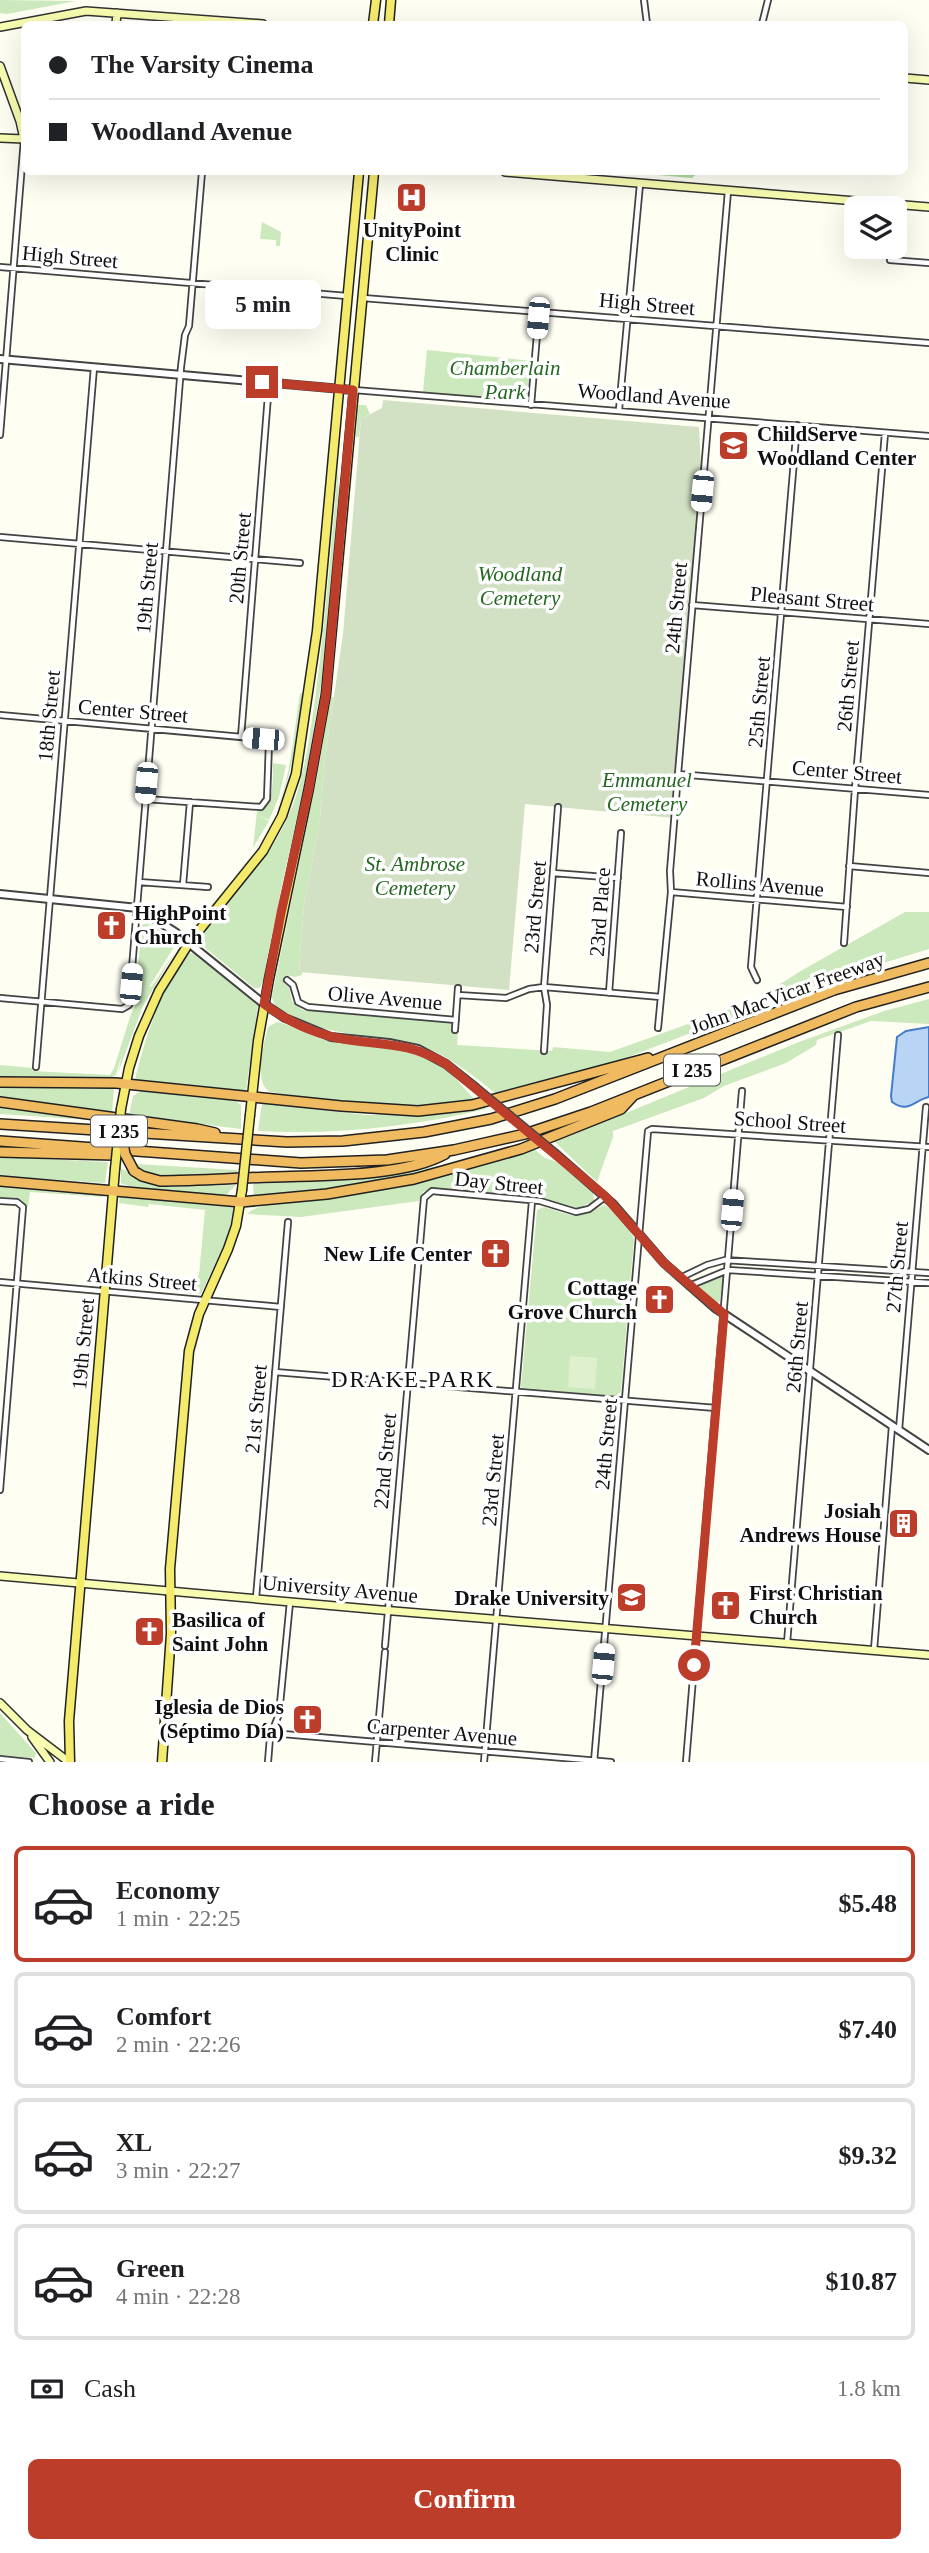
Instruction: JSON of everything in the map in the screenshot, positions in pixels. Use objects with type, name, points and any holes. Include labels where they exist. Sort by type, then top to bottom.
[{"type":"highway","name":"John MacVicar Freeway","points":[[0,1124],[287,1142],[343,1141],[424,1132],[491,1119],[555,1099],[834,990],[929,963]]},
{"type":"highway","name":"John MacVicar Freeway","points":[[0,1141],[301,1163],[387,1160],[454,1150],[525,1134],[591,1112],[856,1007],[929,987]]},
{"type":"highway","points":[[0,1082],[125,1084],[391,1110],[439,1110],[472,1105],[696,1045]]},
{"type":"highway","points":[[0,1181],[241,1202],[298,1198],[414,1179],[485,1160],[555,1136],[621,1109],[637,1092]]},
{"type":"highway","points":[[0,1102],[197,1129],[237,1139]]},
{"type":"highway","points":[[119,1122],[125,1154],[134,1171],[160,1181],[330,1174],[420,1164],[454,1150]]},
{"type":"highway","points":[[0,1152],[219,1158]]},
{"type":"main road","points":[[373,21],[376,0]]},
{"type":"main road","points":[[389,21],[391,0]]},
{"type":"main road","points":[[30,21],[81,11],[201,21]]},
{"type":"main road","points":[[116,21],[117,13]]},
{"type":"main road","points":[[0,27],[21,23]]},
{"type":"main road","points":[[0,66],[21,126]]},
{"type":"main road","points":[[908,78],[929,80]]},
{"type":"main road","points":[[0,138],[21,139]]},
{"type":"main road","name":"19th Street","points":[[69,1762],[69,1721],[113,1190],[125,1084],[147,1016],[171,970],[189,943],[263,851],[282,816],[296,774],[317,631],[359,175]]},
{"type":"main road","points":[[162,1762],[171,1635],[170,1569],[185,1382],[192,1337],[204,1300],[228,1249],[241,1202],[264,1004],[326,694],[374,175]]},
{"type":"main road","points":[[542,175],[929,207]]},
{"type":"main road","name":"University Avenue","points":[[0,1576],[929,1655]]},
{"type":"main road","points":[[0,1703],[27,1730],[69,1762]]},
{"type":"main road","points":[[27,1730],[46,1760],[62,1762]]},
{"type":"street","points":[[644,0],[647,21]]},
{"type":"street","points":[[763,21],[768,0]]},
{"type":"street","points":[[0,435],[3,360],[21,174]]},
{"type":"street","name":"19th Street","points":[[42,1002],[122,1009],[128,1007],[181,375],[186,335],[190,326],[202,175]]},
{"type":"street","points":[[619,410],[640,183]]},
{"type":"street","name":"24th Street","points":[[657,1028],[671,892],[670,870],[728,190]]},
{"type":"street","points":[[890,260],[929,263]]},
{"type":"street","name":"High Street","points":[[0,267],[347,296]]},
{"type":"street","name":"High Street","points":[[362,298],[929,343]]},
{"type":"street","points":[[531,405],[539,311]]},
{"type":"street","name":"Woodland Avenue","points":[[3,360],[929,436]]},
{"type":"street","name":"18th Street","points":[[36,1067],[94,368]]},
{"type":"street","name":"20th Street","points":[[241,737],[269,383]]},
{"type":"street","name":"25th Street","points":[[757,979],[751,967],[797,425]]},
{"type":"street","name":"26th Street","points":[[844,943],[885,433]]},
{"type":"street","points":[[0,537],[300,563]]},
{"type":"street","name":"Pleasant Street","points":[[692,605],[929,624]]},
{"type":"street","name":"Center Street","points":[[0,715],[263,739],[269,743],[271,749],[267,799],[261,807],[190,802]]},
{"type":"street","name":"Center Street","points":[[678,774],[929,794]]},
{"type":"street","points":[[145,799],[190,802],[183,885]]},
{"type":"street","name":"23rd Street","points":[[544,1051],[547,1005],[544,987],[558,807]]},
{"type":"street","name":"23rd Place","points":[[610,993],[621,833]]},
{"type":"street","name":"Rollins Avenue","points":[[849,866],[929,873]]},
{"type":"street","points":[[553,873],[618,878]]},
{"type":"street","points":[[139,881],[208,887]]},
{"type":"street","name":"Rollins Avenue","points":[[671,892],[847,907]]},
{"type":"street","points":[[0,894],[138,908],[158,919],[264,1004],[297,1024],[331,1037],[399,1044],[418,1049],[446,1064],[605,1196],[688,1286],[724,1314],[929,1450]]},
{"type":"street","name":"Olive Avenue","points":[[287,980],[293,985],[298,1002],[307,1007],[456,1020],[458,992],[506,998],[529,989],[544,987],[661,997]]},
{"type":"street","points":[[0,998],[42,1002]]},
{"type":"street","points":[[455,1030],[456,1020]]},
{"type":"street","name":"26th Street","points":[[787,1643],[838,1035]]},
{"type":"street","points":[[828,1052],[836,1052]]},
{"type":"street","points":[[685,1762],[742,1091]]},
{"type":"street","name":"27th Street","points":[[874,1650],[926,1107]]},
{"type":"street","name":"24th Street","points":[[594,1761],[649,1130]]},
{"type":"street","name":"School Street","points":[[649,1130],[929,1147]]},
{"type":"street","name":"Day Street","points":[[426,1196],[432,1192],[532,1201],[576,1212],[590,1209],[605,1196]]},
{"type":"street","name":"22nd Street","points":[[375,1762],[422,1212],[426,1196]]},
{"type":"street","points":[[0,1201],[17,1202],[23,1207],[0,1490]]},
{"type":"street","name":"23rd Street","points":[[484,1762],[532,1201]]},
{"type":"street","name":"21st Street","points":[[256,1599],[288,1222]]},
{"type":"street","points":[[680,1278],[707,1265],[728,1260],[929,1273]]},
{"type":"street","points":[[688,1286],[727,1270],[929,1283]]},
{"type":"street","name":"Atkins Street","points":[[0,1282],[281,1307]]},
{"type":"street","points":[[275,1372],[716,1408]]},
{"type":"street","points":[[268,1762],[271,1733],[279,1714],[290,1602]]},
{"type":"street","name":"Carpenter Avenue","points":[[271,1733],[611,1762]]},
{"type":"street","points":[[0,1759],[30,1762]]},
{"type":"green space","points":[[0,0],[76,1],[7,14],[0,13]]},
{"type":"green space","points":[[658,175],[695,175],[692,178]]},
{"type":"green space","points":[[262,222],[281,232],[280,246],[276,246],[276,240],[260,239]]},
{"type":"green space","name":"Chamberlain Park","points":[[427,350],[533,361],[531,405],[423,392]]},
{"type":"green space","name":"Woodland Cemetery","points":[[383,400],[699,427],[702,490],[674,818],[525,804],[509,990],[299,972],[304,905],[320,820],[325,759],[343,634],[361,419],[382,408]]},
{"type":"green space","points":[[358,405],[366,405],[370,414],[361,419],[359,437],[356,437]]},
{"type":"green space","points":[[338,467],[339,500],[323,673],[302,799],[264,979],[260,988],[254,988],[198,942],[267,854],[286,821],[297,794],[307,751],[318,677]]},
{"type":"green space","points":[[300,693],[304,694],[289,776],[279,804],[290,763]]},
{"type":"green space","points":[[331,697],[334,697],[320,820],[304,905],[299,971],[302,975],[286,975],[284,983],[289,987],[292,1001],[303,1010],[452,1023],[452,1031],[458,1031],[457,1045],[552,1051],[553,1047],[610,1052],[755,1000],[905,912],[929,912],[929,949],[838,977],[607,1065],[499,1096],[454,1062],[424,1047],[338,1032],[293,1018],[278,1009],[272,996]]},
{"type":"green space","points":[[273,763],[286,765],[279,797],[269,820],[258,815],[269,821],[253,848],[257,811],[267,804],[272,791]]},
{"type":"green space","points":[[262,839],[245,865],[209,912],[190,931],[240,871]]},
{"type":"green space","points":[[147,920],[176,944],[149,987],[177,949],[143,1006],[118,1073],[122,1054],[116,1075],[109,1079],[0,1079],[0,1065],[32,1068],[32,1071],[110,1075],[138,1000],[131,1010],[135,996],[142,925],[147,923],[153,926]]},
{"type":"green space","points":[[190,953],[195,954],[258,1005],[246,1091],[135,1080],[143,1048],[163,996]]},
{"type":"green space","points":[[929,999],[929,1024],[871,1021],[817,1040],[816,1045],[786,1063],[724,1086],[704,1098],[613,1131],[597,1182],[555,1142],[799,1042],[884,1011]]},
{"type":"green space","points":[[277,1022],[329,1041],[407,1051],[422,1056],[449,1072],[475,1100],[398,1105],[347,1102],[270,1092],[262,1080],[261,1062],[268,1027]]},
{"type":"green space","points":[[0,1086],[114,1087],[112,1113],[0,1098]]},
{"type":"green space","points":[[141,1091],[233,1099],[241,1105],[241,1129],[129,1115],[133,1096]]},
{"type":"green space","points":[[262,1103],[366,1115],[428,1114],[483,1106],[486,1109],[430,1121],[373,1128],[287,1132],[258,1131]]},
{"type":"green space","points":[[0,1106],[91,1118],[91,1120],[0,1114]]},
{"type":"green space","points":[[507,1149],[382,1181],[254,1199],[253,1184],[362,1178],[439,1166]]},
{"type":"green space","points":[[534,1149],[545,1158],[557,1162],[593,1192],[594,1201],[574,1208],[542,1198],[432,1188],[423,1192],[419,1201],[301,1217],[247,1214],[272,1204],[352,1195],[404,1184]]},
{"type":"green space","points":[[0,1157],[108,1162],[105,1183],[0,1176]]},
{"type":"green space","points":[[136,1164],[237,1170],[237,1174],[169,1177],[145,1171]]},
{"type":"green space","points":[[121,1169],[161,1187],[236,1185],[227,1194],[220,1196],[128,1186],[121,1183]]},
{"type":"green space","points":[[0,1185],[97,1192],[104,1197],[30,1192],[28,1207],[19,1198],[0,1197]]},
{"type":"green space","points":[[120,1195],[235,1206],[228,1236],[201,1294],[190,1294],[186,1289],[199,1275],[205,1210],[119,1203]]},
{"type":"green space","name":"DRAKE PARK","points":[[604,1205],[621,1219],[634,1239],[621,1391],[612,1396],[523,1388],[537,1210],[544,1207],[568,1215],[580,1215]]},
{"type":"green space","points":[[720,1275],[723,1278],[718,1303],[700,1290],[699,1285]]},
{"type":"green space","points":[[582,1286],[594,1287],[592,1307],[580,1306]]},
{"type":"green space","points":[[570,1356],[597,1358],[595,1389],[568,1387]]},
{"type":"green space","points":[[0,1713],[36,1753],[35,1758],[0,1755]]},
{"type":"water","points":[[929,1027],[929,1097],[903,1107],[892,1102],[891,1096],[897,1037],[906,1031]]},
{"type":"place","name":"UnityPoint Clinic","points":[[412,198]]},
{"type":"place","name":"ChildServe Woodland Center","points":[[734,446]]},
{"type":"place","name":"HighPoint Church","points":[[111,925]]},
{"type":"place","name":"New Life Center","points":[[495,1254]]},
{"type":"place","name":"Cottage Grove Church","points":[[660,1300]]},
{"type":"place","name":"Josiah Andrews House","points":[[904,1523]]},
{"type":"place","name":"Drake University","points":[[632,1598]]},
{"type":"place","name":"First Christian Church","points":[[726,1605]]},
{"type":"place","name":"Basilica of Saint John","points":[[149,1632]]},
{"type":"place","name":"Iglesia de Dios (Séptimo Día)","points":[[307,1719]]},
{"type":"district","name":"DRAKE PARK","points":[[413,1379]]},
{"type":"route","points":[[262,382],[353,390],[326,694],[264,1004],[297,1024],[331,1037],[399,1044],[418,1049],[446,1064],[605,1196],[664,1263],[724,1314],[694,1665]]},
{"type":"park label","name":"Emmanuel Cemetery","points":[[647,792]]},
{"type":"park label","name":"St. Ambrose Cemetery","points":[[415,876]]}]
